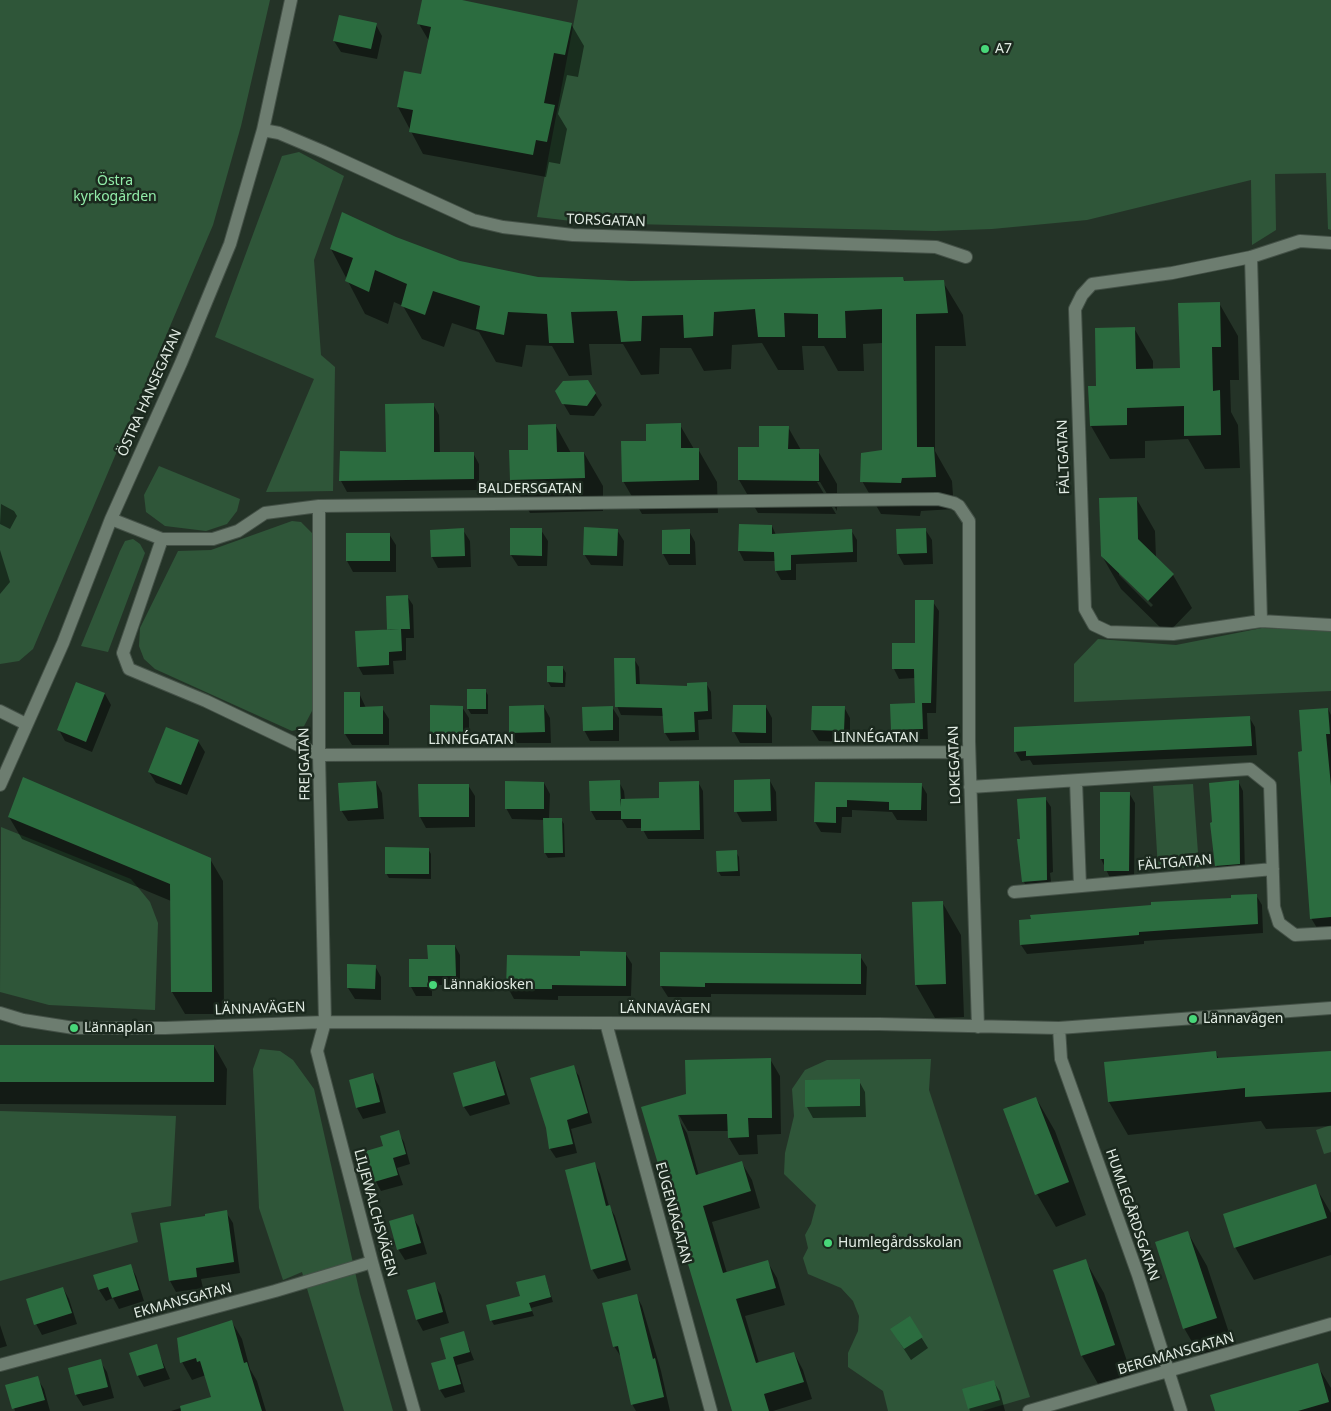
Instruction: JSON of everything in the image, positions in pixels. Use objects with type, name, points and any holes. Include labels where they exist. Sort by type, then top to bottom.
[{"type":"street","name":"ÖSTRA HANSEGATAN","points":[[0,786],[63,643],[110,519],[181,362],[230,244],[263,130],[291,0]]},
{"type":"street","name":"TORSGATAN","points":[[263,130],[288,137],[473,220],[503,228],[572,235],[936,246],[966,256]]},
{"type":"street","name":"FÄLTGATAN","points":[[1331,243],[1300,242],[1251,257],[1172,273],[1092,284],[1082,294],[1075,309],[1085,609],[1094,624],[1109,632],[1173,634],[1261,621],[1331,625]]},
{"type":"street","points":[[1251,257],[1261,621]]},
{"type":"street","name":"BALDERSGATAN","points":[[110,519],[162,539],[213,539],[238,532],[265,513],[319,506],[929,499],[946,501],[959,506]]},
{"type":"street","name":"FREJGATAN","points":[[319,506],[320,756],[325,1022]]},
{"type":"street","name":"LOKEGATAN","points":[[959,506],[969,521],[969,752],[978,1027]]},
{"type":"street","name":"LINNÉGATAN","points":[[162,539],[123,653],[129,669],[206,701],[320,756],[969,752]]},
{"type":"street","points":[[0,711],[26,724]]},
{"type":"street","points":[[970,787],[1250,769],[1270,785],[1274,907],[1279,923],[1295,935],[1331,933]]},
{"type":"street","points":[[1076,781],[1080,886]]},
{"type":"street","name":"FÄLTGATAN","points":[[1014,892],[1273,869]]},
{"type":"street","name":"LÄNNAVÄGEN","points":[[0,1013],[23,1020],[74,1028],[165,1028],[325,1022],[1059,1028],[1331,1008]]},
{"type":"street","name":"LILJEWALCHSVÄGEN","points":[[325,1022],[317,1050],[372,1262],[414,1411]]},
{"type":"street","name":"EUGENIAGATAN","points":[[606,1023],[711,1411]]},
{"type":"street","name":"HUMLEGÅRDSGATAN","points":[[1059,1028],[1061,1059],[1170,1372],[1181,1411]]},
{"type":"street","name":"EKMANSGATAN","points":[[0,1365],[275,1291],[372,1262]]},
{"type":"street","name":"BERGMANSGATAN","points":[[1029,1411],[1170,1372],[1331,1324]]},
{"type":"green space","name":"Östra kyrkogården","points":[[0,0],[270,0],[241,126],[213,225],[33,649],[19,661],[0,664]]},
{"type":"green space","points":[[578,0],[1331,0],[1331,230],[1328,229],[1326,173],[1275,174],[1276,230],[1252,245],[1251,180],[1087,220],[992,229],[935,231],[589,223],[537,217]]},
{"type":"green space","points":[[299,152],[344,176],[314,260],[321,355],[335,367],[333,491],[266,492],[314,379],[215,337],[282,156]]},
{"type":"green space","points":[[159,466],[240,499],[237,511],[227,524],[206,531],[165,526],[146,512],[144,495]]},
{"type":"green space","points":[[292,521],[301,522],[312,533],[312,711],[303,728],[292,731],[155,669],[144,659],[139,646],[140,628],[178,551],[211,550]]},
{"type":"green space","points":[[133,539],[140,544],[145,553],[108,652],[81,646],[120,551],[125,541]]},
{"type":"green space","points":[[1262,628],[1331,631],[1331,691],[1074,702],[1074,664],[1098,639],[1176,645]]},
{"type":"green space","points":[[1193,784],[1199,867],[1158,869],[1153,786]]},
{"type":"green space","points":[[1,827],[131,879],[150,902],[158,923],[155,1010],[49,1005],[0,992]]},
{"type":"green space","points":[[260,1049],[280,1051],[293,1060],[314,1089],[360,1294],[393,1411],[344,1411],[302,1272],[283,1280],[259,1208],[253,1069]]},
{"type":"green space","points":[[931,1059],[929,1090],[1030,1397],[982,1411],[888,1411],[883,1391],[848,1367],[848,1353],[858,1331],[859,1316],[853,1301],[841,1288],[808,1274],[803,1258],[808,1248],[805,1235],[811,1224],[816,1205],[784,1174],[785,1153],[794,1116],[792,1089],[805,1070],[827,1060]]},
{"type":"green space","points":[[0,1111],[176,1116],[171,1206],[131,1213],[138,1242],[0,1281]]},
{"type":"green space","points":[[1331,1125],[1331,1152],[1324,1154],[1316,1130]]},
{"type":"building","points":[[422,0],[462,0],[572,23],[565,55],[554,53],[544,103],[555,105],[547,142],[536,140],[533,155],[409,132],[413,110],[397,107],[404,71],[421,74],[431,27],[417,24]]},
{"type":"building","points":[[339,15],[377,23],[371,49],[333,41]]},
{"type":"building","points":[[342,212],[396,237],[460,261],[538,277],[631,281],[903,277],[904,281],[944,280],[948,313],[916,314],[917,447],[934,447],[936,477],[902,478],[901,483],[860,482],[861,453],[882,450],[882,309],[845,311],[846,338],[818,338],[818,314],[784,313],[785,337],[758,337],[755,309],[714,312],[713,336],[684,338],[683,315],[642,316],[641,341],[621,342],[617,311],[571,312],[574,343],[549,343],[547,314],[508,312],[504,335],[476,329],[480,306],[433,291],[425,315],[401,306],[407,284],[375,270],[369,292],[345,281],[353,258],[330,249]]},
{"type":"building","points":[[1220,302],[1221,347],[1212,347],[1213,391],[1220,390],[1221,435],[1184,436],[1184,406],[1127,408],[1127,425],[1090,426],[1088,386],[1096,386],[1095,328],[1135,327],[1136,369],[1180,368],[1178,303]]},
{"type":"building","points":[[588,380],[596,393],[587,406],[562,404],[555,391],[563,381]]},
{"type":"building","points":[[434,403],[434,452],[474,452],[474,479],[339,481],[340,451],[386,452],[385,404]]},
{"type":"building","points":[[681,423],[681,448],[699,448],[699,480],[622,482],[621,441],[646,441],[646,424]]},
{"type":"building","points":[[556,424],[557,452],[584,452],[585,478],[510,480],[509,450],[528,450],[528,425]]},
{"type":"building","points":[[759,426],[789,426],[788,449],[819,449],[819,481],[738,480],[738,447],[759,447]]},
{"type":"building","points":[[1137,497],[1138,539],[1174,574],[1148,601],[1101,556],[1099,498]]},
{"type":"building","points":[[739,524],[772,525],[772,534],[852,529],[853,552],[791,555],[791,570],[775,571],[774,552],[738,551]]},
{"type":"building","points":[[584,527],[618,529],[617,556],[583,555]]},
{"type":"building","points":[[464,528],[465,556],[431,557],[430,530]]},
{"type":"building","points":[[510,528],[542,528],[542,556],[510,555]]},
{"type":"building","points":[[926,528],[927,553],[897,554],[896,529]]},
{"type":"building","points":[[690,529],[690,554],[662,554],[662,530]]},
{"type":"building","points":[[346,533],[390,533],[390,561],[346,561]]},
{"type":"building","points":[[408,595],[410,629],[401,629],[402,651],[389,652],[389,665],[357,667],[355,631],[387,630],[386,596]]},
{"type":"building","points":[[915,600],[934,600],[931,703],[922,703],[923,729],[891,730],[890,704],[915,703],[914,669],[892,669],[892,643],[915,643]]},
{"type":"building","points":[[614,658],[635,658],[636,684],[687,686],[687,683],[707,682],[708,711],[694,712],[695,732],[664,733],[662,708],[615,707]]},
{"type":"building","points":[[547,666],[563,666],[563,683],[547,682]]},
{"type":"building","points":[[76,682],[105,693],[86,742],[57,730]]},
{"type":"building","points":[[467,689],[486,689],[486,709],[467,709]]},
{"type":"building","points":[[344,692],[360,692],[360,707],[383,706],[383,734],[344,734]]},
{"type":"building","points":[[430,705],[463,706],[463,733],[430,733]]},
{"type":"building","points":[[544,705],[545,732],[509,733],[509,706]]},
{"type":"building","points":[[733,705],[766,705],[766,733],[732,732]]},
{"type":"building","points":[[613,706],[613,730],[583,731],[582,707]]},
{"type":"building","points":[[812,706],[845,706],[844,731],[811,730]]},
{"type":"building","points":[[1328,708],[1330,734],[1326,734],[1331,786],[1331,917],[1310,919],[1298,752],[1302,751],[1299,710]]},
{"type":"building","points":[[1250,716],[1252,746],[1026,756],[1026,751],[1014,752],[1014,727]]},
{"type":"building","points":[[166,727],[199,740],[181,785],[148,772]]},
{"type":"building","points":[[23,777],[211,858],[212,992],[171,992],[170,884],[8,817]]},
{"type":"building","points":[[770,779],[771,811],[734,812],[734,780]]},
{"type":"building","points":[[620,780],[621,799],[659,798],[659,782],[699,781],[700,830],[641,831],[641,819],[621,819],[621,811],[590,811],[589,781]]},
{"type":"building","points":[[1239,780],[1240,864],[1215,866],[1210,823],[1212,822],[1209,783]]},
{"type":"building","points":[[376,781],[378,808],[340,811],[338,783]]},
{"type":"building","points":[[505,781],[544,782],[544,809],[505,809]]},
{"type":"building","points":[[815,782],[922,783],[921,810],[889,810],[889,802],[847,800],[847,807],[836,807],[836,823],[814,822]]},
{"type":"building","points":[[418,784],[469,784],[469,817],[419,817]]},
{"type":"building","points":[[1100,792],[1130,792],[1129,871],[1104,871],[1104,859],[1100,859]]},
{"type":"building","points":[[1046,797],[1047,880],[1022,882],[1017,839],[1020,839],[1017,799]]},
{"type":"building","points":[[543,818],[562,818],[563,853],[544,853]]},
{"type":"building","points":[[385,847],[429,848],[429,874],[385,874]]},
{"type":"building","points":[[737,850],[738,871],[717,872],[716,851]]},
{"type":"building","points":[[1257,894],[1258,924],[1139,932],[1139,935],[1020,945],[1019,920],[1031,919],[1030,915],[1151,905],[1151,902],[1231,898],[1231,895]]},
{"type":"building","points":[[943,901],[946,984],[915,985],[912,902]]},
{"type":"building","points":[[427,945],[455,945],[456,976],[428,976],[428,987],[409,987],[409,959],[428,959]]},
{"type":"building","points":[[580,951],[626,952],[626,986],[552,985],[552,989],[506,989],[507,955],[580,956]]},
{"type":"building","points":[[660,952],[861,954],[861,984],[705,983],[705,987],[660,986]]},
{"type":"building","points":[[347,964],[376,965],[375,989],[347,988]]},
{"type":"building","points":[[0,1045],[214,1045],[214,1082],[0,1082]]},
{"type":"building","points":[[1216,1051],[1217,1058],[1331,1051],[1331,1092],[1245,1097],[1245,1088],[1108,1102],[1104,1062]]},
{"type":"building","points":[[771,1058],[772,1118],[748,1118],[749,1137],[728,1138],[727,1114],[678,1115],[696,1175],[742,1161],[751,1191],[703,1206],[723,1273],[768,1260],[776,1288],[736,1299],[756,1363],[794,1352],[804,1382],[764,1394],[769,1411],[732,1411],[641,1107],[686,1094],[685,1060]]},
{"type":"building","points":[[495,1061],[505,1095],[463,1107],[453,1073]]},
{"type":"building","points":[[574,1065],[588,1113],[567,1120],[573,1144],[549,1149],[546,1128],[530,1078]]},
{"type":"building","points":[[373,1073],[380,1102],[356,1108],[349,1080]]},
{"type":"building","points":[[860,1079],[860,1106],[805,1107],[805,1080]]},
{"type":"building","points":[[1036,1097],[1069,1182],[1035,1195],[1003,1109]]},
{"type":"building","points":[[399,1130],[406,1154],[393,1158],[398,1175],[374,1182],[366,1151],[383,1146],[380,1136]]},
{"type":"building","points":[[595,1162],[606,1206],[610,1205],[626,1260],[591,1270],[565,1170]]},
{"type":"building","points":[[1316,1184],[1327,1218],[1234,1248],[1223,1214]]},
{"type":"building","points":[[227,1210],[234,1262],[196,1268],[197,1277],[169,1281],[160,1223],[205,1216],[205,1214]]},
{"type":"building","points":[[413,1214],[421,1243],[397,1250],[389,1221]]},
{"type":"building","points":[[1188,1231],[1217,1318],[1183,1329],[1155,1242]]},
{"type":"building","points":[[1086,1259],[1115,1345],[1081,1356],[1053,1270]]},
{"type":"building","points":[[131,1264],[139,1290],[112,1298],[108,1287],[98,1290],[93,1275]]},
{"type":"building","points":[[545,1275],[551,1297],[529,1303],[532,1311],[490,1321],[486,1305],[520,1296],[516,1282]]},
{"type":"building","points":[[435,1282],[443,1312],[416,1320],[407,1290]]},
{"type":"building","points":[[63,1287],[72,1313],[34,1325],[26,1299]]},
{"type":"building","points":[[637,1294],[664,1397],[631,1405],[618,1346],[613,1347],[602,1303]]},
{"type":"building","points":[[910,1316],[923,1337],[904,1349],[890,1329]]},
{"type":"building","points":[[232,1320],[244,1363],[247,1362],[262,1411],[181,1411],[180,1406],[211,1397],[200,1361],[197,1362],[196,1358],[180,1363],[177,1338]]},
{"type":"building","points":[[464,1331],[470,1352],[453,1357],[461,1384],[439,1390],[431,1363],[446,1359],[440,1338]]},
{"type":"building","points":[[157,1344],[164,1368],[137,1376],[129,1353]]},
{"type":"building","points":[[101,1359],[108,1387],[75,1395],[68,1368]]},
{"type":"building","points":[[1318,1363],[1329,1402],[1298,1411],[1215,1411],[1210,1395]]},
{"type":"building","points":[[38,1376],[45,1400],[12,1409],[5,1385]]},
{"type":"building","points":[[994,1380],[1000,1400],[968,1409],[962,1389]]},
{"type":"place","name":"A7","points":[[985,49]]},
{"type":"place","name":"Lännakiosken","points":[[433,985]]},
{"type":"place","name":"Lännavägen","points":[[1193,1019]]},
{"type":"place","name":"Lännaplan","points":[[74,1028]]},
{"type":"place","name":"Humlegårdsskolan","points":[[828,1243]]}]
